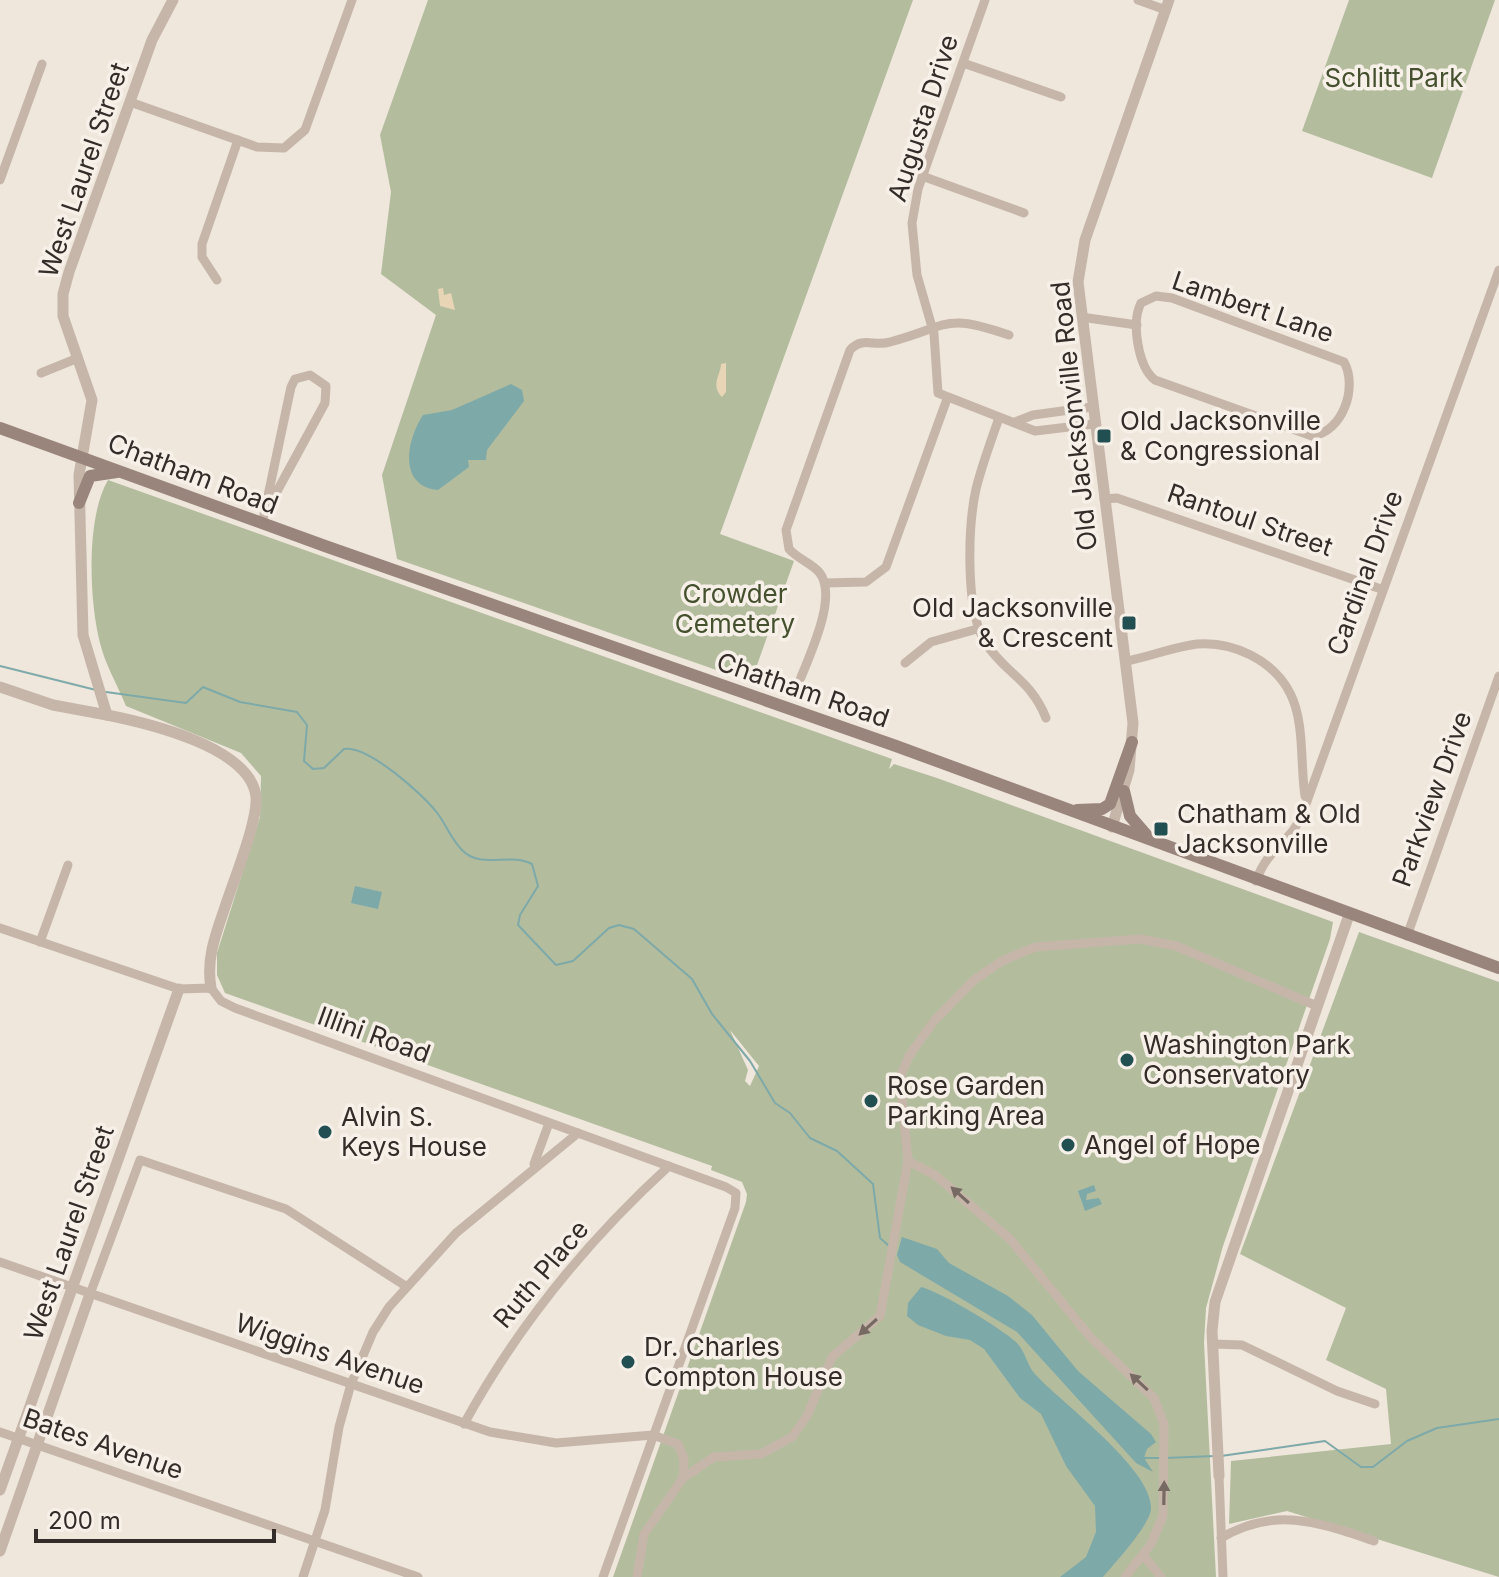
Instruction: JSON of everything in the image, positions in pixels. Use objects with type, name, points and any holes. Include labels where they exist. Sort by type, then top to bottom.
[{"type":"main road","name":"Chatham Road","points":[[0,428],[262,524],[896,746],[1499,968]]},
{"type":"main road","points":[[79,503],[90,476],[122,471]]},
{"type":"main road","points":[[1067,810],[1092,811],[1110,804],[1132,742]]},
{"type":"main road","points":[[1124,791],[1133,821],[1155,843]]},
{"type":"street","name":"West Laurel Street","points":[[107,715],[83,635],[80,455],[92,407],[89,386],[63,316],[63,294],[157,27],[173,0]]},
{"type":"street","points":[[130,102],[238,140],[277,150],[291,145],[305,130],[352,0]]},
{"type":"street","name":"Augusta Drive","points":[[942,396],[932,326],[917,275],[912,243],[914,205],[985,0]]},
{"type":"street","points":[[1138,0],[1168,5]]},
{"type":"street","name":"Old Jacksonville Road","points":[[1112,827],[1124,791],[1132,742],[1126,661],[1078,282],[1085,240],[1168,5]]},
{"type":"street","points":[[963,63],[1061,97]]},
{"type":"street","points":[[0,180],[42,64]]},
{"type":"street","points":[[217,280],[202,257],[202,244],[238,140]]},
{"type":"street","points":[[922,176],[1024,213]]},
{"type":"street","name":"Cardinal Drive","points":[[1256,881],[1266,857],[1298,823],[1499,270]]},
{"type":"street","name":"Lambert Lane","points":[[1164,296],[1337,358],[1344,362],[1349,375],[1342,413],[1330,430],[1312,436],[1166,385],[1145,370],[1137,325],[1141,303],[1164,296]]},
{"type":"street","points":[[1081,317],[1137,325]]},
{"type":"street","points":[[796,690],[825,610],[825,583],[818,571],[789,549],[786,530],[847,356],[859,342],[887,343],[932,326],[971,322],[1009,335]]},
{"type":"street","points":[[41,373],[78,358]]},
{"type":"street","points":[[262,524],[325,403],[326,386],[310,375],[295,379],[291,387],[270,482],[269,506]]},
{"type":"street","points":[[825,583],[866,582],[886,567],[942,396],[1035,431],[1094,424]]},
{"type":"street","points":[[1015,422],[1033,415],[1092,407]]},
{"type":"street","points":[[999,418],[973,506],[972,552],[977,629],[993,654],[1029,686],[1046,718]]},
{"type":"street","name":"Rantoul Street","points":[[1104,499],[1117,498],[1381,589]]},
{"type":"street","points":[[905,663],[931,642],[977,629]]},
{"type":"street","points":[[1126,661],[1201,644],[1240,650],[1256,657],[1290,693],[1306,799]]},
{"type":"street","name":"Parkview Drive","points":[[1407,936],[1499,676]]},
{"type":"street","points":[[0,687],[53,705],[107,715],[170,733],[222,754],[243,770],[253,786],[256,804],[209,961],[211,988],[179,989],[0,928]]},
{"type":"street","points":[[40,942],[68,865]]},
{"type":"street","points":[[1223,1577],[1213,1319],[1223,1273],[1349,915]]},
{"type":"street","points":[[637,1577],[644,1534],[683,1478],[714,1457],[761,1454],[792,1437],[807,1416],[832,1357],[880,1316],[908,1161],[900,1092],[902,1067],[934,1021],[960,993],[1002,961],[1025,951],[1098,940],[1159,941],[1317,1006]]},
{"type":"street","name":"Illini Road","points":[[211,988],[221,1001],[235,1008],[736,1193],[735,1208],[653,1435]]},
{"type":"street","name":"West Laurel Street","points":[[0,1490],[179,989]]},
{"type":"street","points":[[532,1167],[549,1123]]},
{"type":"street","points":[[303,1577],[315,1542],[351,1384],[373,1332],[404,1285],[456,1233],[532,1167],[578,1133]]},
{"type":"street","name":"West Laurel Street","points":[[0,1551],[140,1160],[286,1209],[404,1285]]},
{"type":"street","points":[[908,1161],[935,1175],[1010,1239],[1091,1338],[1149,1390],[1162,1414],[1165,1452],[1163,1516],[1144,1556],[1125,1577]]},
{"type":"street","name":"Ruth Place","points":[[464,1424],[497,1363],[536,1311],[593,1244],[669,1166]]},
{"type":"street","name":"Wiggins Avenue","points":[[0,1262],[464,1424],[513,1438],[556,1443],[653,1435]]},
{"type":"street","points":[[1213,1344],[1242,1345],[1337,1391],[1375,1404]]},
{"type":"street","name":"Bates Avenue","points":[[0,1432],[418,1577]]},
{"type":"street","points":[[603,1577],[653,1435],[678,1444],[684,1459],[683,1478]]},
{"type":"street","points":[[1221,1538],[1247,1523],[1284,1517],[1339,1529],[1374,1541]]},
{"type":"street","points":[[1144,1556],[1161,1577]]},
{"type":"green space","name":"Crowder Cemetery","points":[[428,0],[913,0],[720,534],[794,561],[751,682],[397,559],[382,475],[436,315],[381,274],[391,192],[380,135]]},
{"type":"green space","name":"Schlitt Park","points":[[1349,0],[1495,0],[1432,178],[1302,131]]},
{"type":"green space","points":[[108,480],[892,759],[889,769],[894,764],[937,778],[1333,922],[1330,939],[1223,1246],[1206,1308],[1204,1343],[1216,1577],[613,1577],[746,1202],[747,1194],[742,1182],[711,1170],[712,1166],[225,993],[217,975],[217,953],[260,817],[261,776],[241,753],[126,706],[102,651],[96,625],[92,559],[101,496]],"holes":[[[730,1030],[759,1066],[750,1086],[745,1081],[748,1070]]]},
{"type":"green space","points":[[1359,932],[1499,982],[1499,1577],[1287,1511],[1229,1524],[1231,1461],[1391,1444],[1386,1389],[1326,1360],[1346,1308],[1240,1254]]},
{"type":"sand","points":[[443,288],[444,295],[451,293],[455,310],[440,306],[438,289]]},
{"type":"sand","points":[[726,363],[726,392],[722,397],[716,384],[721,364]]},
{"type":"water","points":[[511,384],[522,390],[524,401],[487,450],[486,460],[468,460],[469,467],[438,490],[425,487],[416,480],[411,471],[410,448],[423,415],[452,410]]},
{"type":"water","points":[[355,886],[382,892],[378,909],[351,903]]},
{"type":"water","points":[[1094,1185],[1096,1191],[1087,1194],[1086,1200],[1099,1198],[1102,1204],[1085,1211],[1078,1191]]},
{"type":"water","points":[[902,1237],[937,1249],[949,1263],[1008,1296],[1032,1315],[1078,1371],[1151,1434],[1156,1442],[1147,1449],[1144,1458],[1153,1472],[1136,1463],[1017,1332],[900,1262],[897,1255]]},
{"type":"water","points":[[921,1287],[970,1311],[1016,1342],[1034,1373],[1103,1437],[1137,1475],[1148,1493],[1149,1516],[1131,1544],[1103,1577],[1060,1577],[1086,1557],[1096,1532],[1095,1506],[1066,1466],[1041,1414],[1020,1398],[984,1349],[970,1340],[946,1336],[918,1325],[907,1316],[908,1303]]},
{"type":"waterway","points":[[0,666],[96,690]]},
{"type":"waterway","points":[[106,692],[186,703],[203,687],[240,702],[297,712],[307,725],[304,761],[313,769],[324,768],[344,749],[367,755],[421,795],[438,814],[458,846],[470,856],[532,864],[538,886],[520,915],[518,925],[556,965],[573,961],[609,928],[619,925],[634,929],[692,979],[712,1014],[750,1061],[775,1103],[790,1113],[810,1138],[837,1151],[873,1184],[880,1238],[888,1245]]},
{"type":"waterway","points":[[1221,1456],[1325,1441],[1361,1467],[1373,1467],[1407,1441],[1437,1428],[1499,1419]]},
{"type":"waterway","points":[[1165,1458],[1215,1456]]},
{"type":"waterway","points":[[1144,1458],[1159,1458]]},
{"type":"place","name":"Old Jacksonville & Congressional","points":[[1104,436]]},
{"type":"place","name":"Old Jacksonville & Crescent","points":[[1129,623]]},
{"type":"place","name":"Chatham & Old Jacksonville","points":[[1161,829]]},
{"type":"place","name":"Washington Park Conservatory","points":[[1127,1060]]},
{"type":"place","name":"Rose Garden Parking Area","points":[[871,1101]]},
{"type":"place","name":"Alvin S. Keys House","points":[[325,1132]]},
{"type":"place","name":"Angel of Hope","points":[[1068,1145]]},
{"type":"place","name":"Dr. Charles Compton House","points":[[628,1362]]}]
